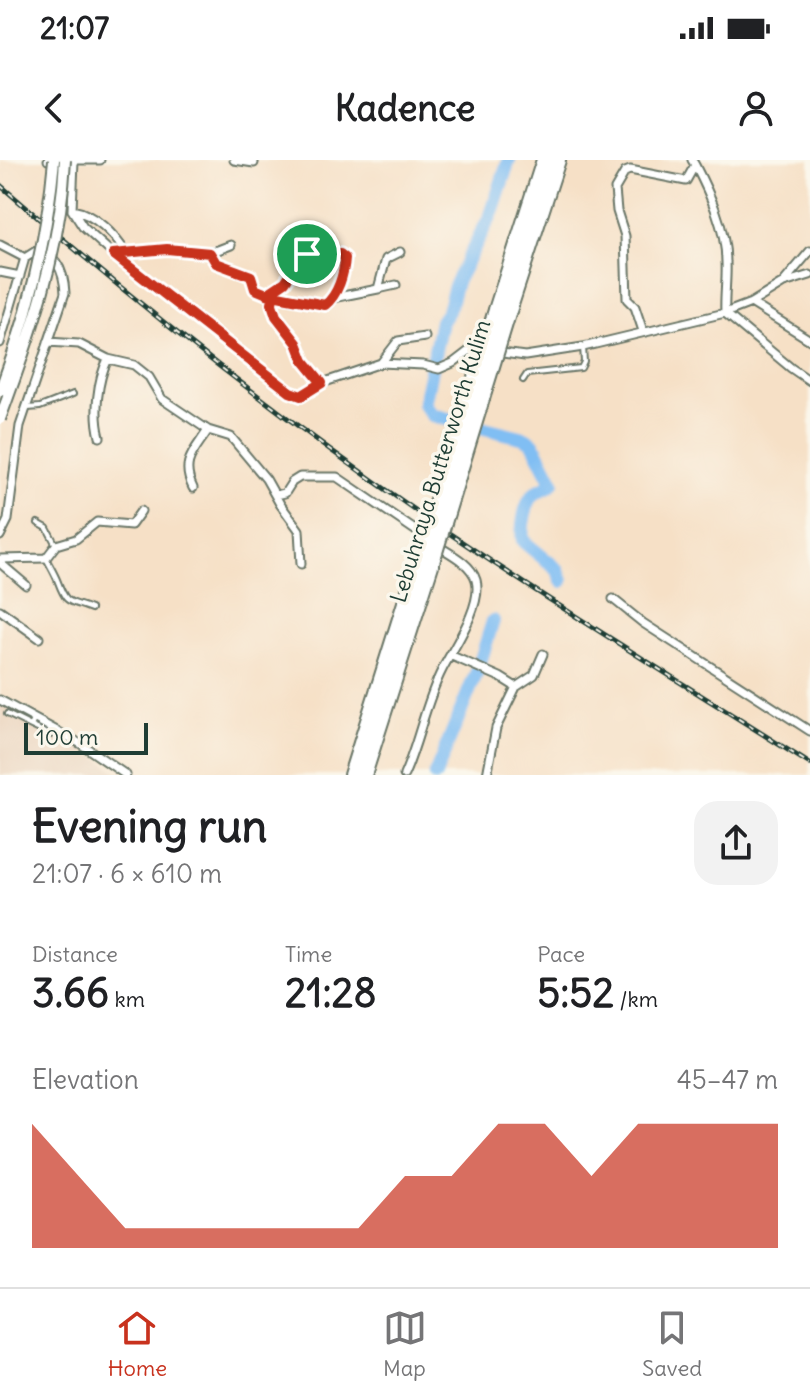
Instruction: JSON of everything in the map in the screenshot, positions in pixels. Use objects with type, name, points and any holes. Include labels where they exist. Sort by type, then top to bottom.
[{"type":"highway","name":"Lebuhraya Butterworth Kulim","points":[[364,775],[544,160]]},
{"type":"highway","name":"Lebuhraya Butterworth Kulim","points":[[502,312],[558,160]]},
{"type":"highway","name":"Lebuhraya Butterworth Kulim","points":[[351,775],[425,560]]},
{"type":"main road","points":[[0,391],[33,291],[46,230],[54,160]]},
{"type":"main road","points":[[0,419],[39,309],[71,160]]},
{"type":"street","points":[[48,160],[100,160]]},
{"type":"street","points":[[71,160],[72,210],[83,227],[113,254],[290,392],[301,396],[322,383],[381,363],[439,369],[470,350],[525,356],[583,347],[725,313],[751,303],[782,284],[810,275]]},
{"type":"street","points":[[234,160],[254,163],[254,160]]},
{"type":"street","points":[[693,162],[710,196],[721,229],[726,259],[725,313]]},
{"type":"street","points":[[643,331],[635,307],[627,299],[625,236],[617,211],[615,189],[625,172],[649,172],[686,181],[693,162]]},
{"type":"street","points":[[72,210],[99,223],[126,253]]},
{"type":"street","points":[[0,245],[25,258]]},
{"type":"street","points":[[113,254],[167,249],[210,253],[231,245]]},
{"type":"street","points":[[0,343],[25,258],[36,251],[47,253],[58,264],[65,293],[25,408],[16,446],[8,520],[0,536]]},
{"type":"street","points":[[782,284],[810,251]]},
{"type":"street","points":[[378,289],[386,259],[400,252]]},
{"type":"street","points":[[210,253],[216,263],[251,276],[255,289],[270,295],[325,305],[333,298],[344,272],[345,258],[340,254],[304,255],[285,282],[270,295]]},
{"type":"street","points":[[0,272],[20,276]]},
{"type":"street","points":[[333,298],[396,285]]},
{"type":"street","points":[[270,295],[276,316],[322,383]]},
{"type":"street","points":[[751,303],[810,340]]},
{"type":"street","points":[[725,313],[810,381]]},
{"type":"street","points":[[381,363],[398,341],[425,337]]},
{"type":"street","points":[[48,342],[79,344],[108,359],[134,365],[149,377],[162,399],[208,430],[231,437],[266,479],[299,530],[301,564]]},
{"type":"street","points":[[100,437],[96,422],[103,368],[108,359]]},
{"type":"street","points":[[193,488],[188,477],[188,461],[208,430]]},
{"type":"street","points":[[276,495],[285,493],[294,479],[300,477],[337,477],[472,570],[477,582],[477,594],[452,656],[442,670],[404,775]]},
{"type":"street","points":[[0,561],[46,558],[56,545],[76,539],[97,522],[131,525],[141,511]]},
{"type":"street","points":[[0,561],[26,585]]},
{"type":"street","points":[[613,599],[643,623],[810,731]]},
{"type":"street","points":[[0,610],[39,638]]},
{"type":"street","points":[[487,775],[496,728],[516,687],[534,675],[543,654]]},
{"type":"street","points":[[452,656],[516,687]]},
{"type":"street","points":[[0,700],[33,722],[81,744],[126,775]]},
{"type":"lane","points":[[523,380],[527,374],[581,368],[584,362],[583,347]]},
{"type":"lane","points":[[25,408],[40,407],[73,394]]},
{"type":"lane","points":[[38,523],[47,528],[56,545]]},
{"type":"lane","points":[[46,558],[60,592],[69,601],[91,609]]},
{"type":"lane","points":[[7,714],[33,722],[50,735]]},
{"type":"shaded area","points":[[0,704],[86,750],[121,775],[0,775]]},
{"type":"waterway","points":[[509,160],[491,215],[456,282],[448,311],[441,321],[424,404],[432,415],[525,438],[533,443],[553,482],[529,501],[523,522],[523,541],[558,570],[562,581]]},
{"type":"waterway","points":[[435,775],[478,669],[493,621]]},
{"type":"railway","points":[[0,185],[204,354],[364,474],[515,577],[810,764]]},
{"type":"route","points":[[307,254],[285,282],[267,294],[273,295],[272,304],[276,316],[322,383],[301,396],[290,392],[235,351],[113,254],[167,249],[210,253],[216,263],[251,276],[255,289],[267,294],[325,305],[333,298],[344,272],[345,258],[340,254],[307,254]]}]
